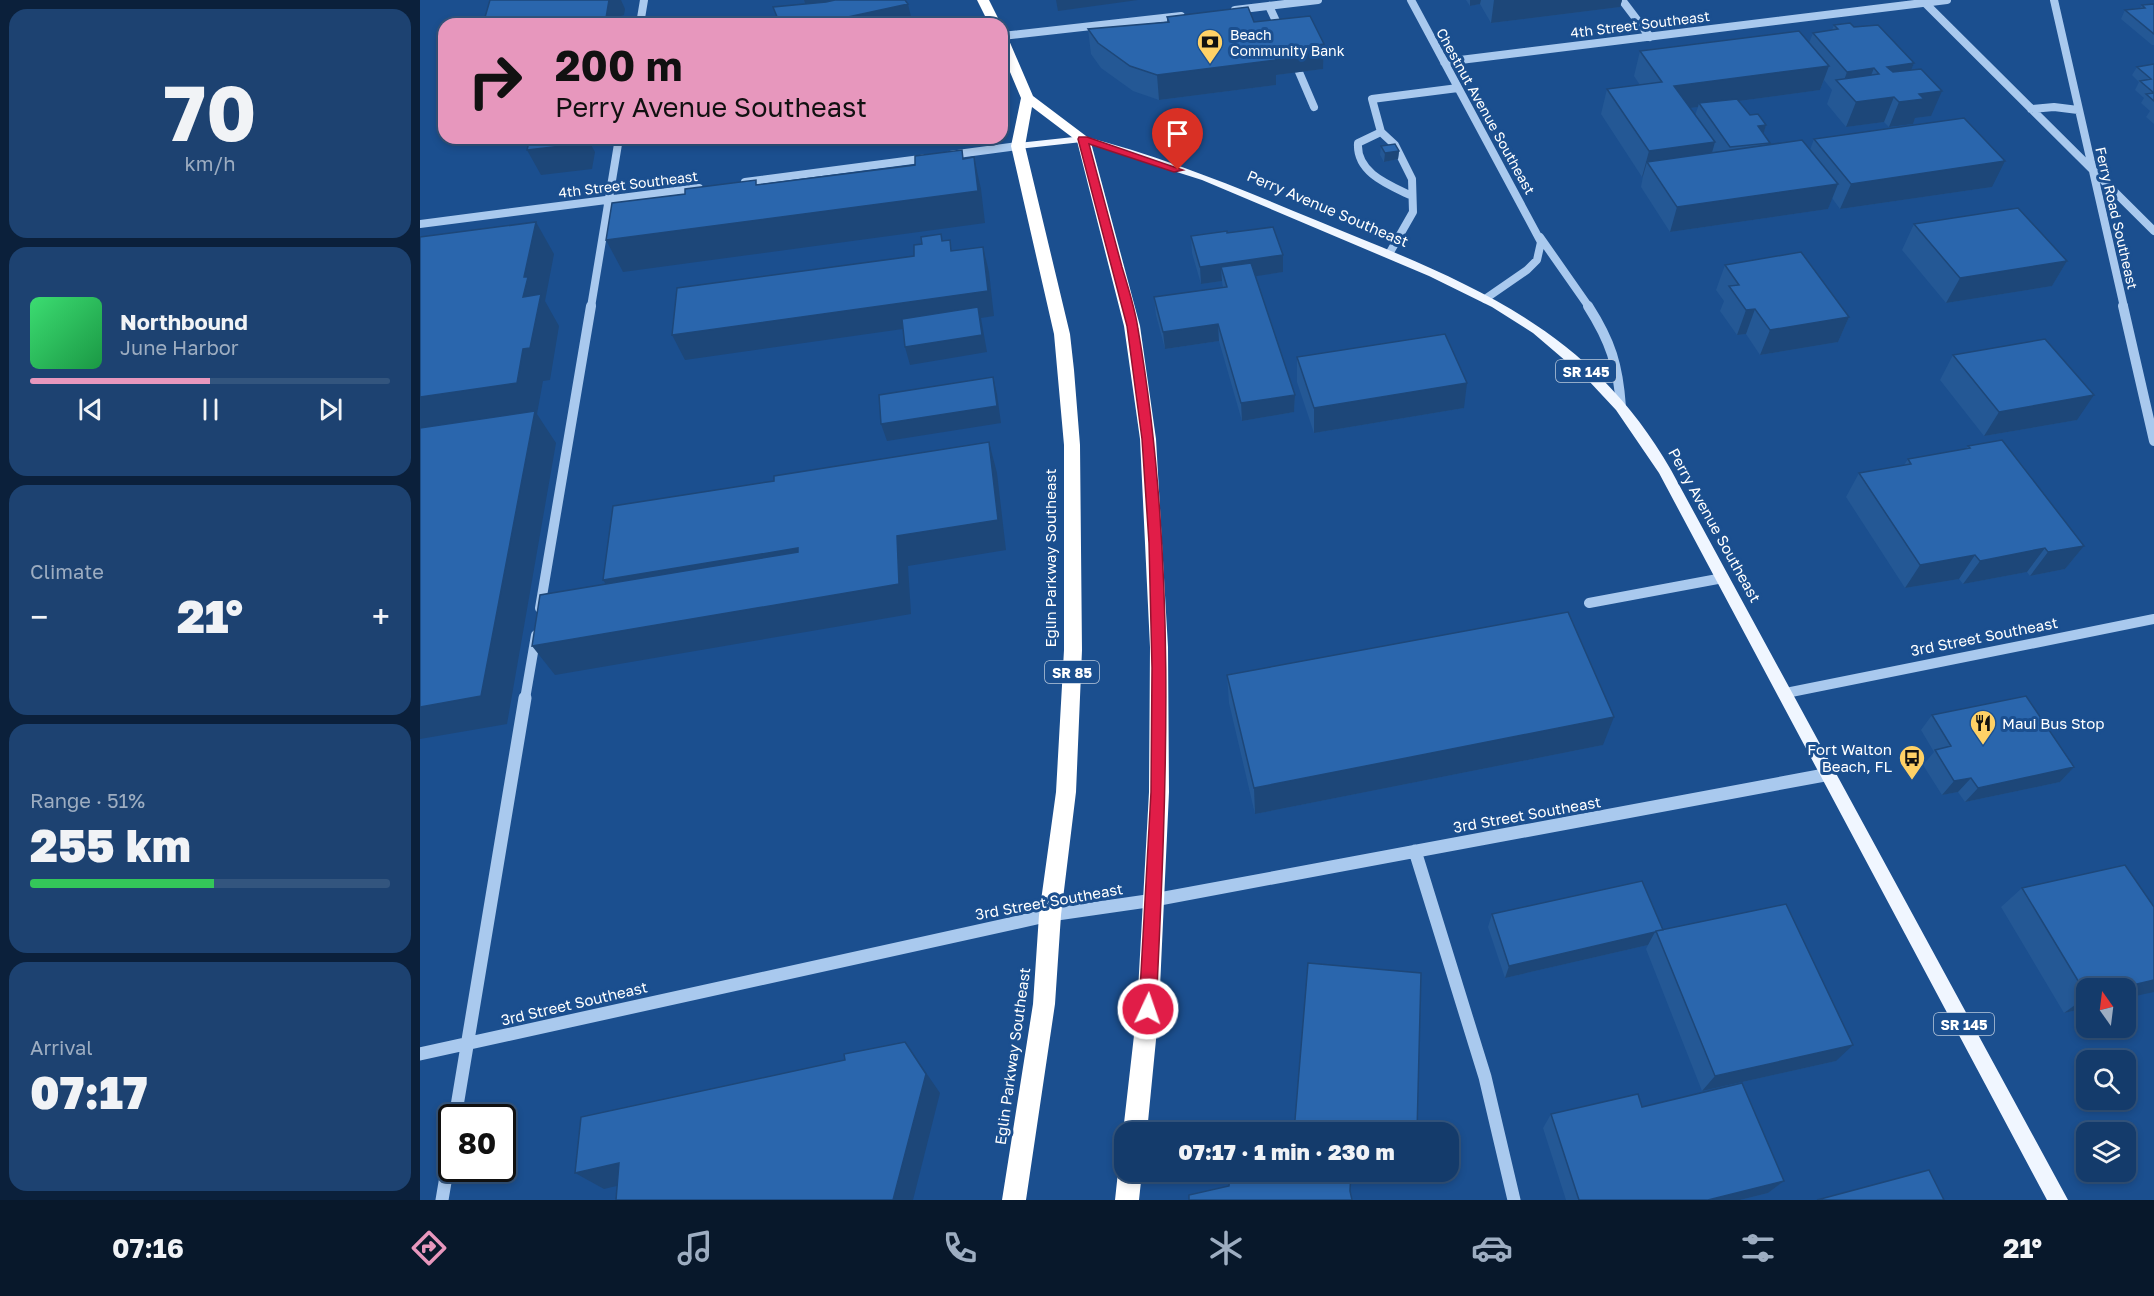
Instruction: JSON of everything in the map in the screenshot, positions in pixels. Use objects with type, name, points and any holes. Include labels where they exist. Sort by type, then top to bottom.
[{"type":"highway","points":[[983,0],[992,18]]},
{"type":"highway","points":[[1008,52],[1027,98],[1083,139],[1132,326],[1148,439],[1159,647],[1159,792],[1148,1009],[1136,1122]]},
{"type":"highway","name":"Eglin Parkway Southeast","points":[[1014,1200],[1044,1004],[1050,915],[1066,792],[1073,650],[1072,445],[1062,334],[1018,146],[1027,98]]},
{"type":"highway","points":[[1127,1200],[1129,1182]]},
{"type":"main road","points":[[1018,146],[1083,139]]},
{"type":"main road","name":"Perry Avenue Southeast","points":[[1083,139],[1206,178],[1389,254],[1485,299],[1537,330],[1593,377],[1621,407],[1664,470],[2058,1200]]},
{"type":"street","points":[[641,18],[644,0]]},
{"type":"street","points":[[1224,11],[1318,0]]},
{"type":"street","name":"Chestnut Avenue Southeast","points":[[1411,0],[1539,235],[1589,306],[1601,329],[1618,370],[1621,407]]},
{"type":"street","points":[[1622,0],[1650,37]]},
{"type":"street","name":"4th Street Southeast","points":[[1444,62],[1923,1],[1947,0]]},
{"type":"street","name":"Ferry Road Southeast","points":[[2054,0],[2154,441]]},
{"type":"street","points":[[1923,1],[2154,231]]},
{"type":"street","points":[[1269,6],[1286,44]]},
{"type":"street","points":[[1008,36],[1191,15]]},
{"type":"street","points":[[1299,72],[1314,107]]},
{"type":"street","points":[[1389,254],[1413,212],[1412,179],[1395,145],[1381,132],[1372,99],[1458,88]]},
{"type":"street","points":[[2031,109],[2078,110]]},
{"type":"street","points":[[1381,132],[1358,143],[1355,152],[1359,160],[1373,174],[1412,196]]},
{"type":"street","points":[[457,1104],[618,144]]},
{"type":"street","points":[[944,156],[1018,146]]},
{"type":"street","points":[[736,183],[932,157]]},
{"type":"street","name":"4th Street Southeast","points":[[420,224],[713,187]]},
{"type":"street","points":[[1485,299],[1527,270],[1537,260],[1541,242],[1539,235]]},
{"type":"street","points":[[1589,603],[1723,578]]},
{"type":"street","name":"3rd Street Southeast","points":[[1786,693],[2154,619]]},
{"type":"street","name":"3rd Street Southeast","points":[[420,1054],[1050,915],[1154,900],[1830,774]]},
{"type":"street","points":[[1415,851],[1485,1077],[1514,1200]]},
{"type":"street","points":[[442,1200],[445,1182]]},
{"type":"building","points":[[490,0],[609,0],[606,18],[485,18]]},
{"type":"building","points":[[905,0],[908,4],[843,18],[778,18],[773,7],[826,2]]},
{"type":"building","points":[[2154,4],[2154,34],[2125,10],[2145,8],[2142,5]]},
{"type":"building","points":[[1248,7],[1254,22],[1310,16],[1324,44],[1273,51],[1276,60],[1157,75],[1130,66],[1098,43],[1088,29],[1169,22],[1167,17]]},
{"type":"building","points":[[1850,23],[1854,27],[1878,25],[1914,63],[1887,67],[1893,72],[1921,69],[1942,91],[1919,94],[1924,99],[1899,102],[1894,97],[1856,102],[1836,80],[1879,74],[1874,68],[1847,72],[1813,33],[1838,29],[1834,25]]},
{"type":"building","points":[[1799,31],[1829,66],[1674,86],[1715,142],[1649,151],[1607,89],[1662,82],[1640,51]]},
{"type":"building","points":[[2154,64],[2154,93],[2140,81],[2151,79],[2137,67]]},
{"type":"building","points":[[2154,93],[2154,101],[2146,94]]},
{"type":"building","points":[[1737,99],[1750,115],[1758,114],[1766,125],[1758,126],[1770,143],[1730,147],[1699,103]]},
{"type":"building","points":[[1964,118],[2005,161],[1851,184],[1814,139]]},
{"type":"building","points":[[1802,140],[1838,184],[1677,207],[1647,162]]},
{"type":"building","points":[[528,144],[579,144],[527,150]]},
{"type":"building","points":[[1395,144],[1399,151],[1385,153],[1381,146]]},
{"type":"building","points":[[962,150],[963,159],[974,157],[978,191],[606,240],[612,203],[685,194],[685,189],[756,180],[756,185],[915,165],[915,156]]},
{"type":"building","points":[[2018,208],[2067,261],[1960,278],[1914,224]]},
{"type":"building","points":[[536,222],[524,277],[528,277],[523,297],[541,294],[530,348],[523,349],[517,383],[420,397],[420,237]]},
{"type":"building","points":[[1273,227],[1283,255],[1200,267],[1191,236]]},
{"type":"building","points":[[941,234],[942,241],[950,240],[951,251],[983,247],[988,291],[672,335],[677,288],[914,256],[914,245],[922,244],[921,237]]},
{"type":"building","points":[[1801,252],[1849,317],[1770,330],[1755,309],[1746,310],[1729,286],[1739,285],[1725,265]]},
{"type":"building","points":[[1251,263],[1295,395],[1241,403],[1218,324],[1163,332],[1154,297],[1227,287],[1221,267]]},
{"type":"building","points":[[978,307],[982,335],[905,347],[902,319]]},
{"type":"building","points":[[1445,334],[1467,383],[1314,408],[1297,357]]},
{"type":"building","points":[[2045,339],[2094,395],[1999,412],[1953,355]]},
{"type":"building","points":[[993,377],[997,406],[881,424],[879,395]]},
{"type":"building","points":[[535,411],[481,696],[420,707],[420,428]]},
{"type":"building","points":[[2002,440],[2084,546],[2048,552],[2045,548],[1980,561],[1975,555],[1920,565],[1859,473],[1911,464],[1908,459]]},
{"type":"building","points":[[989,442],[998,520],[897,536],[899,584],[532,646],[540,595],[798,552],[798,548],[603,580],[613,506],[774,481],[774,476]]},
{"type":"building","points":[[1568,612],[1614,717],[1254,788],[1227,675]]},
{"type":"building","name":"Maui Bus Stop","points":[[2026,696],[2074,767],[1978,788],[1971,778],[1954,781],[1935,750],[1951,746],[1932,715]]},
{"type":"building","points":[[2125,865],[2154,907],[2154,980],[2136,984],[2136,978],[2076,978],[2022,888]]},
{"type":"building","points":[[1642,881],[1663,930],[1509,966],[1492,914]]},
{"type":"building","points":[[1786,904],[1853,1045],[1715,1076],[1656,931]]},
{"type":"building","points":[[1308,963],[1421,973],[1417,1122],[1295,1122]]},
{"type":"building","points":[[905,1042],[926,1074],[893,1200],[616,1200],[619,1163],[575,1173],[581,1117],[845,1060],[844,1054]]},
{"type":"building","points":[[1742,1083],[1784,1181],[1708,1200],[1579,1200],[1551,1114],[1638,1094],[1642,1107]]},
{"type":"building","points":[[1929,1170],[1944,1200],[1817,1200]]},
{"type":"building","points":[[1229,1182],[1350,1182],[1352,1200],[1189,1200],[1189,1195],[1229,1186]]},
{"type":"place","name":"Beach Community Bank","points":[[1210,65]]},
{"type":"place","name":"Maui Bus Stop","points":[[1983,746]]},
{"type":"place","name":"Fort Walton Beach, FL","points":[[1912,781]]},
{"type":"route","points":[[1148,1009],[1159,792],[1159,647],[1148,439],[1132,326],[1083,139],[1178,170]]}]
